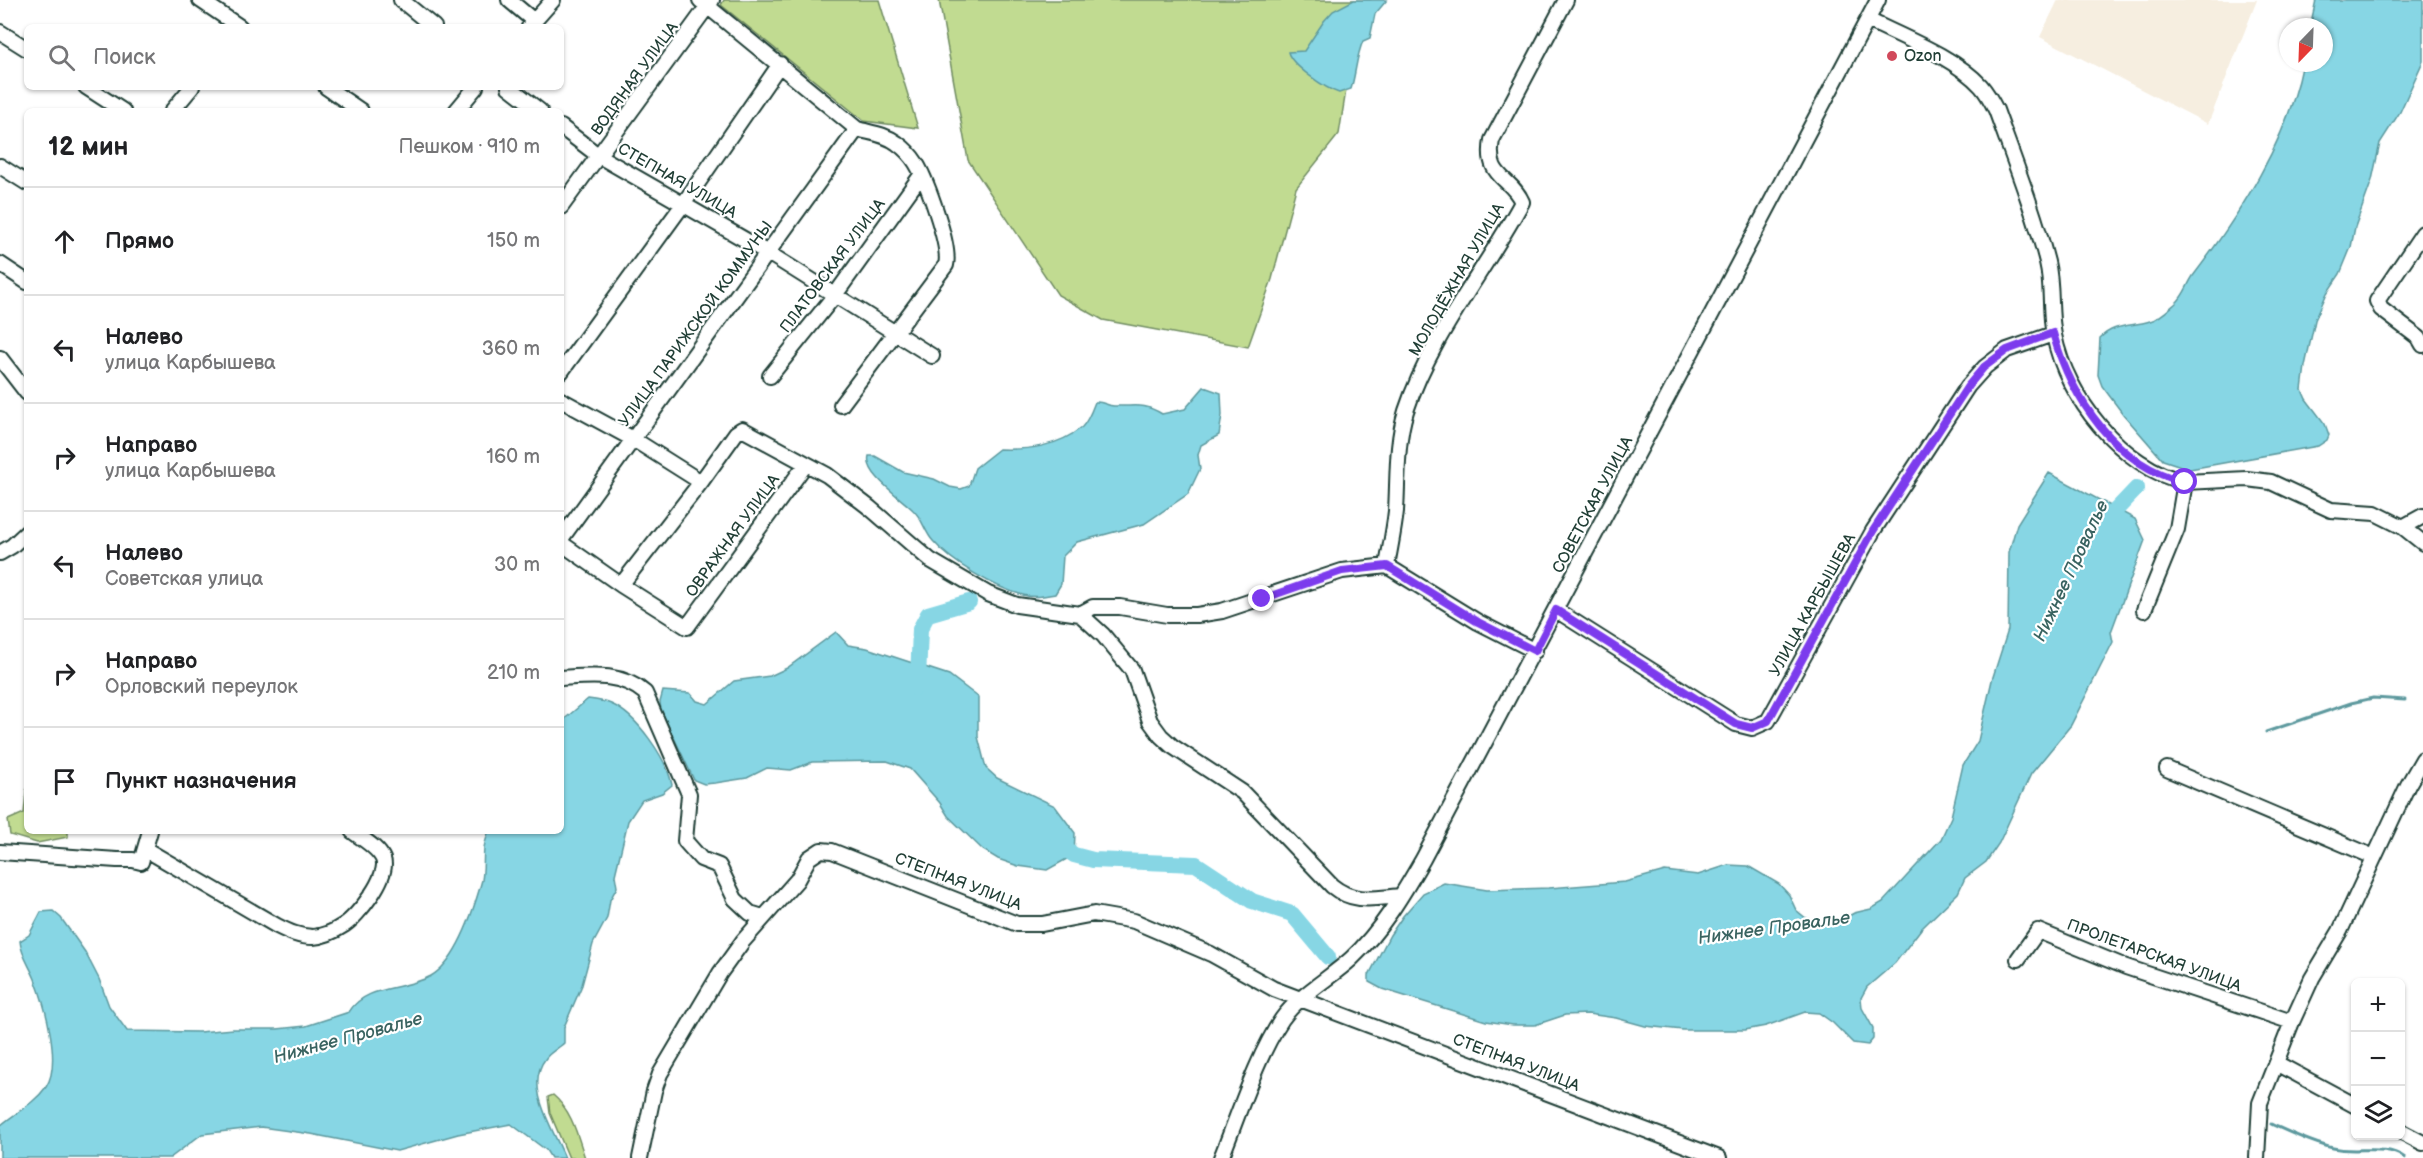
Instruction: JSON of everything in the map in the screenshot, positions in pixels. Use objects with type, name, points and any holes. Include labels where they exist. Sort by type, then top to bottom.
[{"type":"street","points":[[200,0],[236,24]]},
{"type":"street","points":[[400,0],[430,24]]},
{"type":"street","points":[[509,0],[532,24],[553,0]]},
{"type":"street","name":"МОЛОДЁЖНАЯ УЛИЦА","points":[[1387,566],[1395,515],[1400,435],[1405,412],[1414,388],[1438,342],[1522,202],[1491,163],[1492,140],[1566,0]]},
{"type":"street","name":"СОВЕТСКАЯ УЛИЦА","points":[[1302,1000],[1353,958],[1374,934],[1401,896],[1535,651],[1878,0]]},
{"type":"street","points":[[707,2],[857,129],[884,135],[895,142],[910,154],[922,174],[947,250],[946,266],[841,405]]},
{"type":"street","name":"ВОДЯНАЯ УЛИЦА","points":[[564,203],[707,2]]},
{"type":"street","points":[[1868,20],[1958,67],[1980,85],[1988,96],[2001,124],[2046,256],[2051,288],[2053,333],[2068,376],[2079,396],[2124,451],[2147,468],[2170,479],[2185,482],[2247,479],[2271,482],[2331,510],[2375,513],[2403,526],[2423,543]]},
{"type":"street","points":[[0,32],[24,47]]},
{"type":"street","points":[[564,368],[684,203],[780,64]]},
{"type":"street","points":[[91,90],[118,108]]},
{"type":"street","points":[[174,108],[190,90]]},
{"type":"street","points":[[330,90],[357,108]]},
{"type":"street","points":[[458,108],[474,90]]},
{"type":"street","points":[[512,90],[536,108]]},
{"type":"street","name":"СТЕПНАЯ УЛИЦА","points":[[564,129],[599,156],[768,253],[932,356]]},
{"type":"street","name":"УЛИЦА ПАРИЖСКОЙ КОММУНЫ","points":[[564,537],[857,129]]},
{"type":"street","points":[[0,165],[24,181]]},
{"type":"street","name":"ПЛАТОВСКАЯ УЛИЦА","points":[[770,376],[834,295],[922,174]]},
{"type":"street","points":[[2423,233],[2377,301],[2381,309],[2419,338],[2423,345]]},
{"type":"street","points":[[0,264],[24,280]]},
{"type":"street","name":"УЛИЦА КАРБЫШЕВА","points":[[1556,610],[1736,724],[1752,728],[1768,721],[1873,531],[1968,386],[1984,367],[2007,350],[2053,333]]},
{"type":"street","points":[[0,358],[24,389]]},
{"type":"street","points":[[564,402],[633,440],[701,482]]},
{"type":"street","points":[[564,543],[621,585],[742,429],[826,475],[870,508],[930,560],[988,594],[1017,605],[1080,614],[1103,635],[1132,670],[1150,721],[1172,746],[1214,771],[1242,792],[1332,886],[1343,894],[1366,899],[1401,896]]},
{"type":"street","name":"ОВРАЖНАЯ УЛИЦА","points":[[621,585],[687,627],[806,464]]},
{"type":"street","points":[[2144,610],[2177,529],[2185,482]]},
{"type":"street","points":[[2403,526],[2423,516]]},
{"type":"street","points":[[0,553],[24,535]]},
{"type":"street","points":[[1080,614],[1093,607],[1120,606],[1167,615],[1197,615],[1222,611],[1342,571],[1387,566],[1478,622],[1535,651]]},
{"type":"street","points":[[564,678],[609,676],[637,686],[645,693],[689,794],[690,804],[685,832],[687,845],[701,859],[719,866],[728,889],[743,908],[764,916]]},
{"type":"street","points":[[2257,1158],[2260,1103],[2292,1022],[2312,978],[2340,931],[2423,759]]},
{"type":"street","points":[[2167,769],[2374,857]]},
{"type":"street","points":[[143,856],[149,834]]},
{"type":"street","points":[[0,852],[117,860],[133,860],[143,856],[278,926],[300,936],[315,937],[327,934],[351,919],[368,898],[382,875],[383,859],[376,849],[356,834]]},
{"type":"street","name":"СТЕПНАЯ УЛИЦА","points":[[640,1158],[654,1090],[668,1060],[720,973],[764,916],[797,880],[809,858],[821,850],[832,850],[1017,924],[1042,924],[1094,914],[1134,921],[1210,954],[1274,990],[1719,1158]]},
{"type":"street","name":"ПРОЛЕТАРСКАЯ УЛИЦА","points":[[2018,958],[2038,931],[2126,967],[2292,1022]]},
{"type":"street","points":[[1221,1158],[1274,1034],[1287,1014],[1302,1000]]},
{"type":"street","points":[[2276,1063],[2351,1104]]},
{"type":"street","points":[[2405,1134],[2423,1143]]},
{"type":"shaded area","points":[[2058,0],[2257,0],[2208,124],[2040,37]]},
{"type":"green space","points":[[724,0],[879,0],[918,128],[864,121],[721,5]]},
{"type":"green space","points":[[939,0],[1370,0],[1355,34],[1339,134],[1296,188],[1272,279],[1248,347],[1103,320],[1058,295],[968,160]]},
{"type":"green space","points":[[24,813],[24,834],[68,834],[68,837],[37,843],[10,835],[8,820]]},
{"type":"green space","points":[[553,1095],[565,1108],[585,1158],[569,1158],[550,1113],[548,1097]]},
{"type":"water","points":[[1354,0],[1387,0],[1375,14],[1370,38],[1363,41],[1351,89],[1339,93],[1310,76],[1295,63],[1288,52],[1304,51],[1333,11]]},
{"type":"water","points":[[2316,0],[2423,0],[2423,61],[2400,112],[2380,143],[2372,180],[2355,227],[2351,247],[2340,274],[2327,293],[2315,320],[2305,366],[2302,390],[2325,424],[2329,435],[2327,440],[2318,446],[2190,469],[2163,460],[2102,386],[2098,375],[2100,338],[2111,330],[2153,320],[2176,303],[2245,202],[2260,175],[2286,120],[2301,72],[2333,72],[2333,18],[2312,18]]},
{"type":"water","points":[[1204,387],[1221,393],[1222,415],[1219,435],[1201,445],[1198,455],[1200,469],[1188,494],[1144,524],[1077,542],[1063,556],[1061,584],[1055,594],[1035,597],[1012,592],[962,566],[933,541],[916,514],[878,478],[869,463],[869,456],[875,456],[903,472],[934,479],[950,487],[961,489],[969,486],[975,468],[999,449],[1042,446],[1073,434],[1084,425],[1095,402],[1112,406],[1144,406],[1162,414],[1185,409]]},
{"type":"water","points":[[2049,473],[2135,519],[2145,540],[2111,632],[2113,642],[2071,725],[2031,774],[1999,843],[1986,862],[1965,878],[1958,893],[1921,929],[1895,963],[1867,987],[1861,998],[1862,1008],[1873,1028],[1873,1039],[1868,1045],[1853,1043],[1819,1013],[1805,1012],[1766,1026],[1745,1030],[1683,1030],[1645,1026],[1616,1018],[1588,1014],[1565,1015],[1535,1025],[1513,1025],[1486,1021],[1382,989],[1369,982],[1369,975],[1403,916],[1423,893],[1444,883],[1487,890],[1549,888],[1625,882],[1665,871],[1698,875],[1728,865],[1748,866],[1779,884],[1789,895],[1796,910],[1807,919],[1825,924],[1838,922],[1883,902],[1941,839],[1951,817],[1963,765],[1978,741],[1992,680],[2008,630],[2009,552],[2017,524]]},
{"type":"water","points":[[836,632],[848,645],[867,648],[949,675],[978,697],[978,737],[986,768],[997,778],[1055,806],[1075,833],[1074,855],[1047,870],[1018,866],[998,859],[983,850],[948,816],[940,803],[910,769],[887,761],[812,762],[791,770],[767,768],[747,778],[715,783],[704,784],[694,780],[661,710],[660,702],[663,691],[690,693],[697,701],[707,704],[734,681],[770,676],[787,668]]},
{"type":"water","points":[[588,699],[603,701],[621,710],[649,739],[664,763],[672,785],[662,793],[642,800],[628,821],[615,875],[617,887],[610,900],[607,918],[593,944],[582,985],[564,1027],[564,1043],[548,1056],[540,1069],[539,1095],[565,1158],[551,1158],[546,1150],[511,1124],[458,1134],[397,1151],[261,1127],[202,1134],[170,1158],[0,1158],[0,1126],[36,1098],[51,1077],[52,1049],[47,1018],[20,941],[29,935],[41,912],[53,911],[61,918],[85,952],[99,979],[109,1006],[127,1031],[199,1032],[277,1029],[306,1026],[349,1012],[356,1003],[375,992],[431,976],[449,959],[463,933],[479,892],[487,834],[564,834],[564,719]]},
{"type":"waterway","name":"Нижнее Провалье","points":[[2107,531],[2116,510],[2137,488]]},
{"type":"waterway","points":[[915,688],[918,680],[920,629],[928,614],[969,602]]},
{"type":"waterway","points":[[2266,732],[2351,703],[2373,698],[2405,700]]},
{"type":"waterway","name":"Нижнее Провалье","points":[[1057,843],[1074,855],[1093,860],[1196,864],[1252,901],[1292,914],[1328,957]]},
{"type":"waterway","points":[[2271,1124],[2309,1141],[2333,1148],[2388,1151],[2405,1158]]},
{"type":"place","name":"Ozon","points":[[1892,56]]},
{"type":"route","points":[[1262,599],[1342,571],[1387,566],[1478,622],[1535,651],[1556,610],[1736,724],[1752,728],[1768,721],[1873,531],[1968,386],[1984,367],[2007,350],[2053,333],[2059,356],[2068,376],[2079,396],[2107,433],[2124,451],[2147,468],[2170,479],[2185,482]]}]
